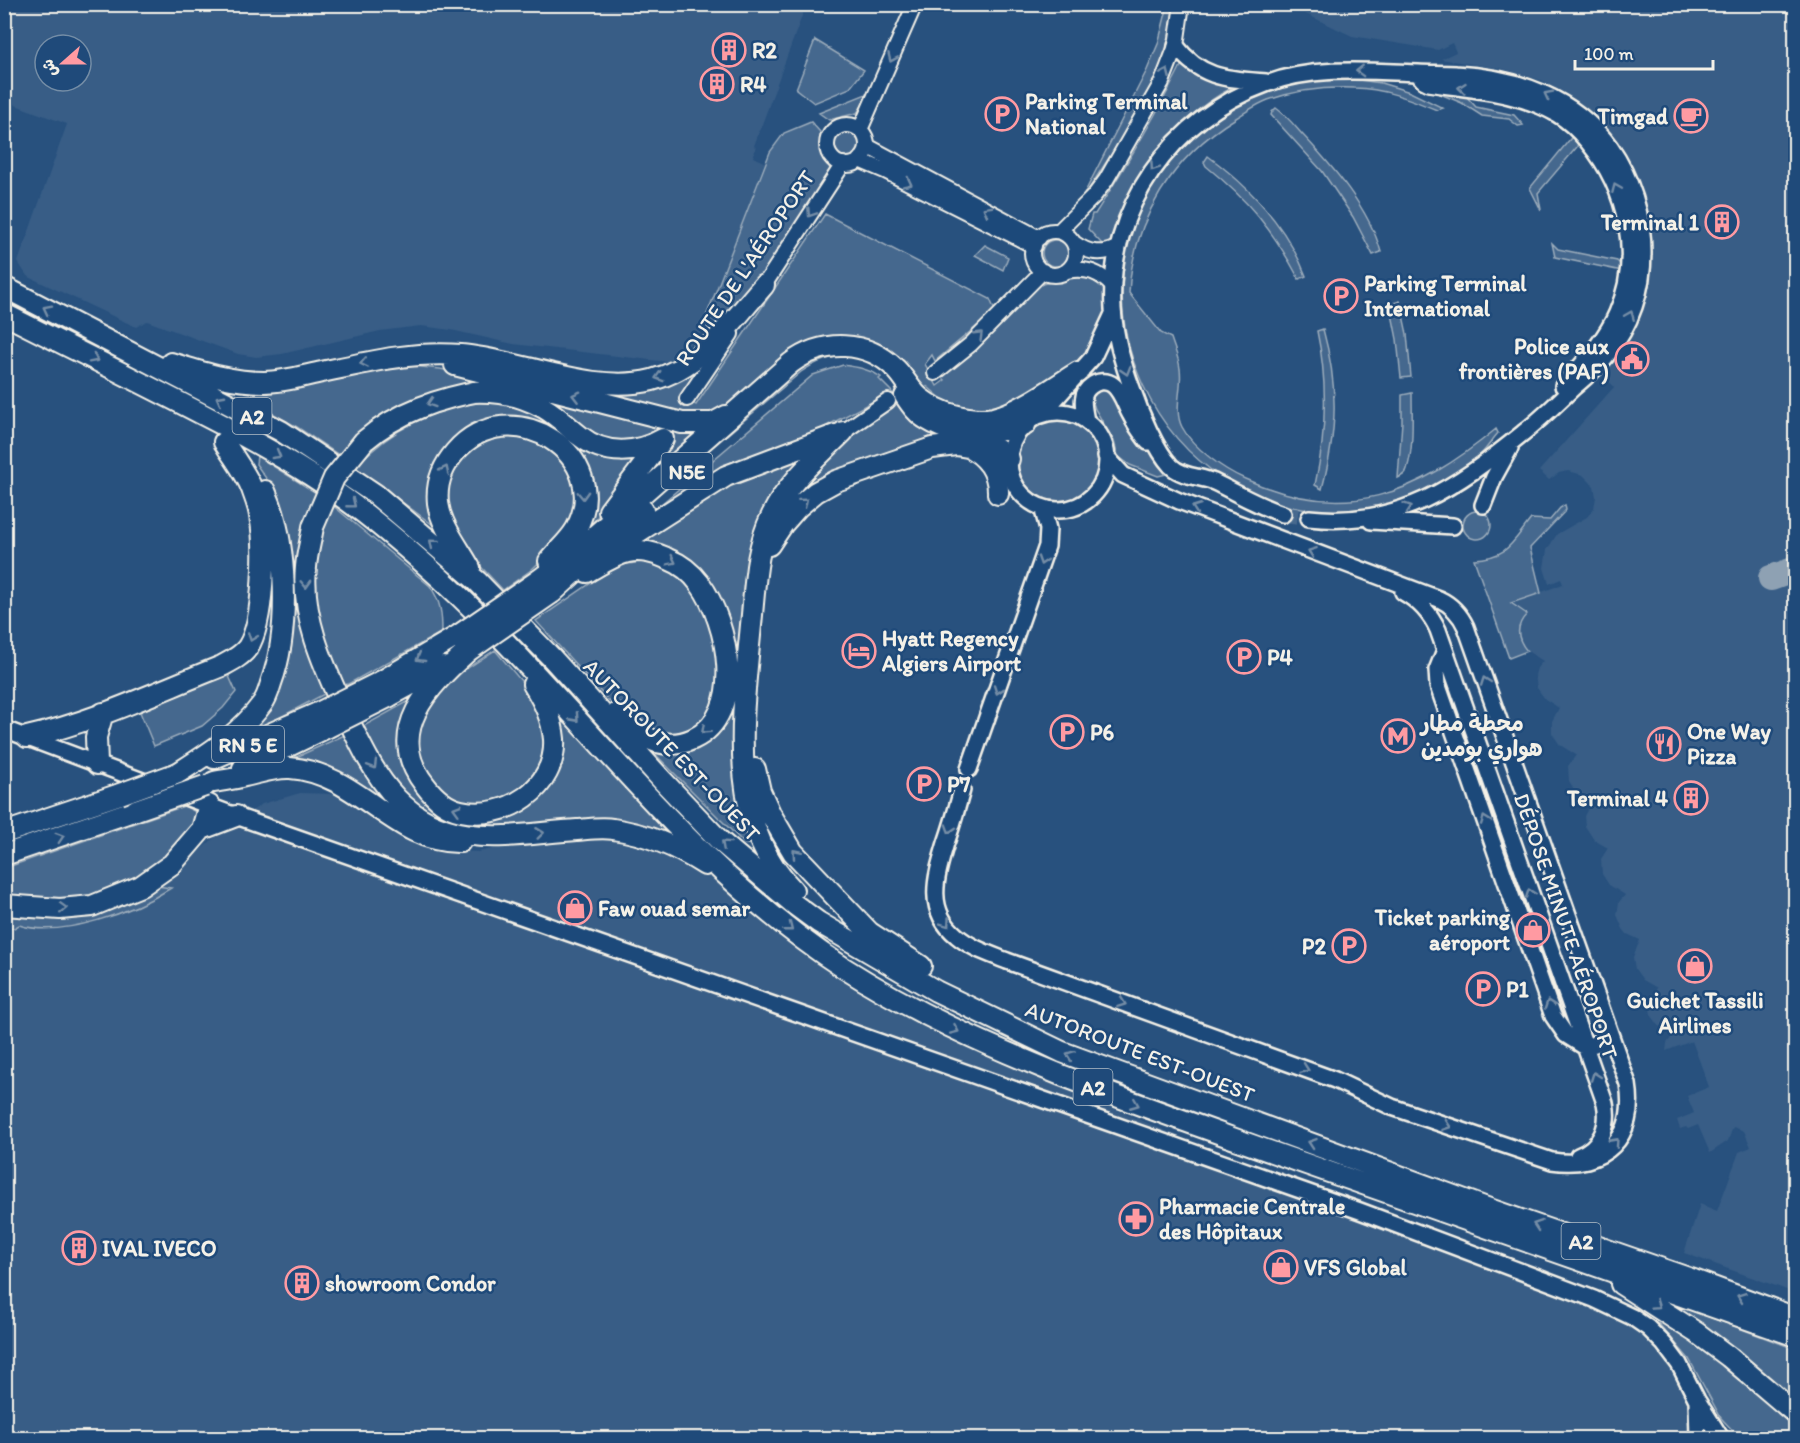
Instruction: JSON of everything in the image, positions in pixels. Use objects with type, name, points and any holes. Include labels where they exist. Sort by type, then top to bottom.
[{"type":"highway","points":[[126,349],[208,374],[241,381],[282,380],[408,355],[443,354],[478,357],[593,382],[617,384],[641,382],[667,375],[697,358],[764,285]]},
{"type":"highway","name":"AUTOROUTE EST-OUEST","points":[[4,287],[281,431],[375,494],[477,581],[551,657],[663,781],[720,840],[803,911],[936,991],[1062,1052],[1796,1318]]},
{"type":"highway","name":"AUTOROUTE EST-OUEST","points":[[4,314],[189,407],[304,471],[341,495],[420,560],[507,644],[639,788],[762,907],[843,967],[940,1023],[993,1047],[1147,1109],[1796,1336]]},
{"type":"highway","points":[[788,374],[799,357],[818,348],[838,345],[858,348],[886,361],[902,375],[916,395],[929,405],[960,417],[976,419],[993,418],[1009,413],[1078,372]]},
{"type":"highway","points":[[408,355],[465,367],[682,423],[713,423],[734,413]]},
{"type":"highway","points":[[788,374],[830,357],[855,358],[868,362],[886,372],[911,406],[926,420],[982,440],[1010,461]]},
{"type":"highway","name":"N5E","points":[[582,547],[734,413],[788,374]]},
{"type":"highway","name":"N5E","points":[[583,566],[788,374]]},
{"type":"highway","points":[[512,837],[477,836],[451,832],[420,817],[398,800],[384,783],[359,742],[331,682],[318,647],[307,608],[306,568],[313,526],[334,478],[364,441],[384,425],[406,413],[439,400],[473,392],[530,384]]},
{"type":"highway","name":"N5E","points":[[473,392],[503,393],[533,402],[559,418],[582,438],[608,449],[636,450],[663,440],[582,547]]},
{"type":"highway","points":[[178,773],[233,735],[248,722],[264,702],[277,666],[282,639],[283,591],[277,524],[270,501],[258,478],[189,407]]},
{"type":"highway","points":[[944,411],[950,416],[984,429],[1001,432],[1033,420]]},
{"type":"highway","points":[[477,581],[443,519],[438,501],[439,482],[447,464],[468,440],[488,430],[509,426],[529,428],[553,440],[572,459],[582,482],[584,503],[578,524],[572,536],[547,564],[545,587],[630,551],[654,554],[678,564],[691,573],[705,591],[723,633],[727,676],[722,704],[713,722],[698,736],[674,744],[656,741],[620,718],[551,657]]},
{"type":"highway","points":[[843,432],[804,471],[781,499],[765,532],[756,568],[744,757],[748,800],[760,841],[778,873],[798,895],[873,953]]},
{"type":"highway","name":"N5E","points":[[583,566],[726,476],[843,432]]},
{"type":"highway","points":[[27,737],[55,731],[222,666],[237,658],[248,648],[254,633],[260,602],[264,562],[260,516],[252,488],[224,442]]},
{"type":"highway","points":[[755,587],[761,564],[776,533],[798,507],[816,492],[846,476],[919,451],[944,446],[967,447],[1010,461]]},
{"type":"highway","points":[[967,447],[981,454],[991,465],[997,479],[998,494]]},
{"type":"highway","name":"RN 5 E","points":[[545,587],[582,547]]},
{"type":"highway","name":"RN 5 E","points":[[4,855],[136,810],[209,791],[323,720],[384,689],[463,643],[545,587],[583,566]]},
{"type":"highway","points":[[463,643],[414,711],[410,725],[409,750],[420,778],[429,791],[449,808],[470,812],[495,812],[525,799],[538,787],[547,774],[554,750],[552,722],[546,705],[507,644]]},
{"type":"highway","points":[[749,652],[753,754],[757,779],[770,813],[789,845],[877,938],[1001,1023]]},
{"type":"highway","points":[[97,764],[96,737],[103,713]]},
{"type":"highway","name":"RN 5 E","points":[[4,833],[120,794],[323,720]]},
{"type":"highway","points":[[202,829],[209,791],[271,770],[290,768],[326,775],[348,787],[404,826],[429,838],[453,842],[477,841],[560,831],[611,828],[661,840],[683,851],[762,907]]},
{"type":"highway","points":[[4,905],[60,909],[92,906],[141,886],[171,864],[202,829],[236,816]]},
{"type":"highway","points":[[1569,1255],[1635,1291],[1689,1327],[1729,1357],[1796,1414]]},
{"type":"main road","points":[[1176,46],[1196,67],[1213,75],[1232,79],[1269,82],[1316,74],[1389,71],[1418,74],[1429,83],[1498,93],[1540,106],[1557,114],[1573,126],[1597,153],[1610,174],[1625,214],[1629,277],[1621,302],[1597,347],[1535,413],[1538,421],[1478,469],[1428,499],[1385,514],[1356,518],[1309,518]]},
{"type":"main road","points":[[1171,466],[1134,395],[1121,356],[1113,314],[1113,286],[1118,247],[1133,203],[1150,173],[1172,145],[1207,114],[1226,102],[1269,82]]},
{"type":"main road","points":[[1033,420],[1054,412],[1067,413],[1086,421],[1100,436],[1106,456],[1103,480],[1088,499],[1066,509],[1042,507],[1028,500],[1021,492],[1013,479],[1010,461],[1014,440],[1098,348],[1113,314]]},
{"type":"main road","points":[[1086,421],[1083,402],[1085,392],[1098,382],[1114,385],[1140,431],[1171,466],[1187,475],[1215,483],[1252,503],[1283,514]]},
{"type":"main road","points":[[1483,505],[1494,477],[1517,438]]},
{"type":"main road","points":[[1106,456],[1123,475],[1179,501],[1367,572],[1422,604],[1434,621],[1445,650],[1439,659],[1438,686],[1553,1016],[1566,1035],[1585,1047],[1611,1039]]},
{"type":"main road","points":[[969,769],[1047,546],[1048,529],[1042,507]]},
{"type":"main road","points":[[1356,518],[1396,524],[1453,526]]},
{"type":"main road","name":"DÉPOSE MINUTE AÉROPORT","points":[[1367,572],[1444,601],[1456,610],[1464,622],[1629,1092],[1630,1106],[1625,1128],[1615,1144],[1600,1155],[1583,1162],[1558,1162]]},
{"type":"main road","points":[[4,729],[97,764],[209,791],[236,816],[1338,1203],[1615,1308],[1647,1328],[1664,1344],[1679,1364],[1697,1400],[1721,1438]]},
{"type":"main road","points":[[962,790],[939,868],[935,899],[948,928],[964,942],[1007,961],[1335,1080],[1392,1107],[1558,1162]]},
{"type":"main road","name":"DÉPOSE MINUTE AÉROPORT","points":[[1558,1162],[1587,1152],[1598,1143],[1604,1131],[1607,1117],[1605,1103],[1585,1047]]},
{"type":"main road","points":[[1697,1400],[1698,1438]]},
{"type":"street","points":[[860,130],[915,4]]},
{"type":"street","points":[[1059,231],[1094,196],[1112,172],[1162,82],[1176,46],[1182,4]]},
{"type":"street","points":[[851,125],[860,130],[867,146],[859,160],[851,164],[843,164],[832,158],[828,141],[830,135],[842,126],[851,125]]},
{"type":"street","points":[[867,146],[1036,242]]},
{"type":"street","points":[[859,160],[1036,242]]},
{"type":"street","name":"ROUTE DE L'AÉROPORT","points":[[687,399],[843,164]]},
{"type":"street","points":[[1066,271],[1075,261],[1074,243],[1070,237],[1059,231],[1048,232],[1036,242],[1033,257],[1042,271],[1054,275],[1084,269],[1100,275],[1113,286]]},
{"type":"street","points":[[1074,243],[1086,250],[1099,253],[1118,247]]},
{"type":"street","points":[[935,373],[970,344],[1042,271]]},
{"type":"street","name":"N5E","points":[[843,432],[888,401]]},
{"type":"shaded area","points":[[5,4],[806,4],[754,146],[756,148],[753,157],[765,162],[699,337],[668,362],[513,344],[451,330],[421,326],[380,331],[282,354],[256,357],[238,354],[147,321],[136,327],[27,276],[18,262],[67,124],[10,103],[5,119]]},
{"type":"shaded area","points":[[1168,5],[1175,5],[1163,60],[1154,83],[1127,130],[1084,194],[1147,70],[1158,44]]},
{"type":"shaded area","points":[[1287,5],[1795,5],[1795,1293],[1684,1253],[1700,1204],[1717,1211],[1739,1152],[1751,1147],[1744,1131],[1733,1127],[1728,1141],[1710,1153],[1698,1125],[1680,1129],[1677,1120],[1694,1113],[1687,1096],[1709,1087],[1692,1041],[1666,1051],[1667,1043],[1674,1034],[1660,1027],[1651,1015],[1649,1001],[1657,988],[1643,980],[1635,969],[1633,957],[1640,940],[1627,934],[1617,915],[1619,902],[1625,895],[1609,885],[1602,874],[1601,859],[1608,848],[1594,840],[1585,826],[1584,816],[1592,801],[1575,791],[1569,781],[1568,766],[1576,755],[1560,745],[1552,733],[1552,721],[1559,708],[1545,699],[1537,688],[1535,675],[1543,661],[1527,651],[1519,641],[1519,625],[1526,612],[1510,604],[1563,584],[1561,579],[1549,584],[1544,568],[1547,550],[1557,534],[1587,517],[1594,508],[1596,497],[1594,486],[1583,475],[1568,471],[1559,473],[1549,480],[1539,471],[1614,387],[1606,378],[1607,374],[1603,370],[1650,252],[1646,209],[1634,173],[1621,149],[1587,109],[1567,94],[1543,81],[1496,67],[1441,59],[1456,52],[1452,43],[1438,50],[1352,36]]},
{"type":"shaded area","points":[[815,40],[864,70],[850,88],[814,103],[796,89]]},
{"type":"shaded area","points":[[1185,58],[1235,86],[1208,102],[1159,148],[1142,175],[1112,243],[1102,244],[1088,229],[1092,214],[1095,214],[1131,156]]},
{"type":"shaded area","points":[[1394,75],[1465,95],[1476,107],[1514,115],[1523,125],[1518,126],[1509,119],[1482,116],[1462,103]]},
{"type":"shaded area","points":[[1337,77],[1381,83],[1410,92],[1443,108],[1437,110],[1386,92],[1365,88],[1343,88],[1288,94],[1252,108],[1213,133],[1193,151],[1160,192],[1139,240],[1132,266],[1129,293],[1161,333],[1171,338],[1180,369],[1178,413],[1182,427],[1194,443],[1210,458],[1245,479],[1281,492],[1315,499],[1347,500],[1378,496],[1408,486],[1437,471],[1496,429],[1498,433],[1481,454],[1455,476],[1440,485],[1407,500],[1356,511],[1285,505],[1225,480],[1177,438],[1143,385],[1125,324],[1125,260],[1144,198],[1186,141],[1216,116],[1251,97],[1283,86]]},
{"type":"shaded area","points":[[871,92],[857,113],[829,120],[819,113]]},
{"type":"shaded area","points":[[1276,108],[1287,117],[1349,189],[1368,220],[1381,252],[1373,255],[1353,217],[1322,171],[1271,115]]},
{"type":"shaded area","points":[[811,122],[820,132],[820,148],[831,171],[759,285],[712,335],[704,322],[770,152],[784,133]]},
{"type":"shaded area","points":[[846,130],[856,134],[860,144],[856,154],[846,158],[836,154],[832,144],[836,134]]},
{"type":"shaded area","points":[[1575,133],[1578,141],[1577,147],[1538,193],[1541,210],[1530,188]]},
{"type":"shaded area","points":[[1208,156],[1266,209],[1289,241],[1306,276],[1299,279],[1280,246],[1259,217],[1206,166],[1204,162]]},
{"type":"shaded area","points":[[825,214],[990,299],[995,311],[935,361],[932,355],[925,364],[937,386],[945,380],[940,375],[978,347],[1038,285],[1084,274],[1101,281],[1107,295],[1107,319],[1087,354],[1066,372],[985,410],[961,407],[942,399],[916,377],[902,361],[826,346],[741,409],[697,418],[489,366],[596,386],[704,362],[681,395],[696,405]]},
{"type":"shaded area","points":[[1055,240],[1064,244],[1068,253],[1064,262],[1055,266],[1046,262],[1042,253],[1046,244]]},
{"type":"shaded area","points":[[1552,243],[1558,249],[1617,261],[1622,271],[1555,257]]},
{"type":"shaded area","points":[[985,245],[1008,257],[1003,270],[975,255]]},
{"type":"shaded area","points":[[1400,301],[1407,334],[1411,377],[1401,378],[1390,304]]},
{"type":"shaded area","points":[[1323,329],[1332,371],[1334,409],[1331,448],[1322,489],[1315,485],[1322,447],[1324,408],[1323,370],[1317,331]]},
{"type":"shaded area","points":[[837,352],[855,352],[875,357],[889,366],[923,407],[943,418],[1006,437],[1003,446],[972,431],[934,418],[916,404],[886,369],[875,362],[850,356],[825,360],[801,372],[628,519],[568,575],[533,600],[529,596],[685,468],[799,370],[826,355]]},
{"type":"shaded area","points":[[843,365],[867,370],[881,377],[879,379],[901,406],[957,435],[783,505],[883,396],[647,516],[813,375]]},
{"type":"shaded area","points":[[412,366],[506,382],[431,400],[342,457],[250,399],[259,390],[379,369]]},
{"type":"shaded area","points":[[1103,387],[1109,390],[1130,426],[1171,473],[1158,476],[1130,465],[1118,456],[1114,441],[1095,409],[1091,397],[1093,391]]},
{"type":"shaded area","points":[[533,390],[718,427],[630,500],[669,443],[636,444],[599,441]]},
{"type":"shaded area","points":[[1412,393],[1411,452],[1404,475],[1398,478],[1402,395]]},
{"type":"shaded area","points":[[485,401],[523,402],[586,444],[648,452],[587,530],[590,493],[537,423],[515,419],[498,420],[462,434],[438,523],[433,525],[355,467],[384,441],[414,422],[448,409]]},
{"type":"shaded area","points":[[1057,419],[1073,422],[1087,431],[1096,445],[1099,461],[1096,477],[1087,491],[1073,500],[1057,503],[1041,500],[1027,491],[1018,477],[1015,461],[1018,445],[1027,431],[1041,422]]},
{"type":"shaded area","points":[[504,432],[550,443],[575,479],[576,516],[549,553],[531,570],[503,590],[468,553],[450,527],[445,480],[473,443]]},
{"type":"shaded area","points":[[811,452],[751,560],[753,845],[745,844],[648,747],[714,732],[722,605],[715,590],[705,577],[626,550],[724,486]]},
{"type":"shaded area","points":[[257,456],[318,494],[305,530],[328,692],[245,736],[282,667],[270,484],[256,464]]},
{"type":"shaded area","points":[[331,504],[430,586],[439,603],[442,619],[442,632],[341,688],[316,624],[312,562]]},
{"type":"shaded area","points":[[1565,505],[1566,510],[1530,548],[1541,593],[1511,603],[1527,614],[1519,628],[1519,637],[1527,651],[1509,658],[1474,559],[1502,552],[1508,548],[1531,519],[1550,520]]},
{"type":"shaded area","points":[[1477,511],[1487,515],[1491,525],[1487,535],[1477,539],[1467,535],[1463,525],[1467,515]]},
{"type":"shaded area","points":[[649,561],[674,569],[694,583],[726,657],[707,725],[664,738],[621,714],[536,621],[607,572],[621,565]]},
{"type":"shaded area","points":[[495,650],[538,701],[546,724],[542,772],[512,801],[468,807],[433,789],[412,739],[437,688]]},
{"type":"shaded area","points":[[228,674],[236,692],[223,708],[202,726],[154,746],[140,712]]},
{"type":"shaded area","points":[[420,695],[404,728],[449,812],[544,789],[551,707],[675,842],[618,825],[467,831],[426,812],[392,782],[360,728]]},
{"type":"shaded area","points":[[349,733],[411,817],[292,759]]},
{"type":"shaded area","points":[[300,793],[335,794],[415,845],[443,850],[478,852],[540,839],[629,837],[690,860],[801,944],[870,989],[1000,1061],[1456,1253],[1601,1304],[1644,1329],[1685,1382],[1692,1411],[1690,1438],[5,1438],[5,908],[172,875],[222,831],[262,804]]},
{"type":"shaded area","points":[[184,806],[194,811],[197,817],[174,851],[162,864],[107,894],[65,900],[5,896],[5,868]]},
{"type":"shaded area","points":[[157,886],[171,888],[118,914],[98,920],[56,928],[19,925],[14,928],[5,928],[5,913],[107,910],[132,901]]},
{"type":"shaded area","points":[[1669,1302],[1795,1349],[1795,1406],[1728,1347]]},
{"type":"shaded area","points":[[1661,1317],[1767,1399],[1792,1427],[1790,1438],[1740,1438],[1721,1418],[1689,1359],[1658,1323]]},
{"type":"taxiway","points":[[1771,578],[1796,569]]},
{"type":"tunnel","points":[[902,392],[935,373]]},
{"type":"tunnel","points":[[663,439],[687,399]]},
{"type":"tunnel","points":[[1283,514],[1309,518]]},
{"type":"place","name":"R2","points":[[729,50]]},
{"type":"place","name":"R4","points":[[717,84]]},
{"type":"place","name":"Parking Terminal National","points":[[1002,114]]},
{"type":"place","name":"Timgad","points":[[1691,116]]},
{"type":"place","name":"Terminal 1","points":[[1722,222]]},
{"type":"place","name":"Parking Terminal International","points":[[1341,296]]},
{"type":"place","name":"Police aux frontières (PAF)","points":[[1632,359]]},
{"type":"place","name":"Hyatt Regency Algiers Airport","points":[[859,651]]},
{"type":"place","name":"P4","points":[[1244,657]]},
{"type":"place","name":"P6","points":[[1067,732]]},
{"type":"place","name":"محطة مطار هواري بومدين","points":[[1398,736]]},
{"type":"place","name":"One Way Pizza","points":[[1664,744]]},
{"type":"place","name":"P7","points":[[924,784]]},
{"type":"place","name":"Terminal 4","points":[[1691,798]]},
{"type":"place","name":"Faw ouad semar","points":[[575,908]]},
{"type":"place","name":"Ticket parking aéroport","points":[[1533,930]]},
{"type":"place","name":"P2","points":[[1349,946]]},
{"type":"place","name":"Guichet Tassili Airlines","points":[[1695,966]]},
{"type":"place","name":"P1","points":[[1483,989]]},
{"type":"place","name":"Pharmacie Centrale des Hôpitaux","points":[[1136,1219]]},
{"type":"place","name":"IVAL IVECO","points":[[79,1248]]},
{"type":"place","name":"VFS Global","points":[[1281,1267]]},
{"type":"place","name":"showroom Condor","points":[[302,1283]]}]
